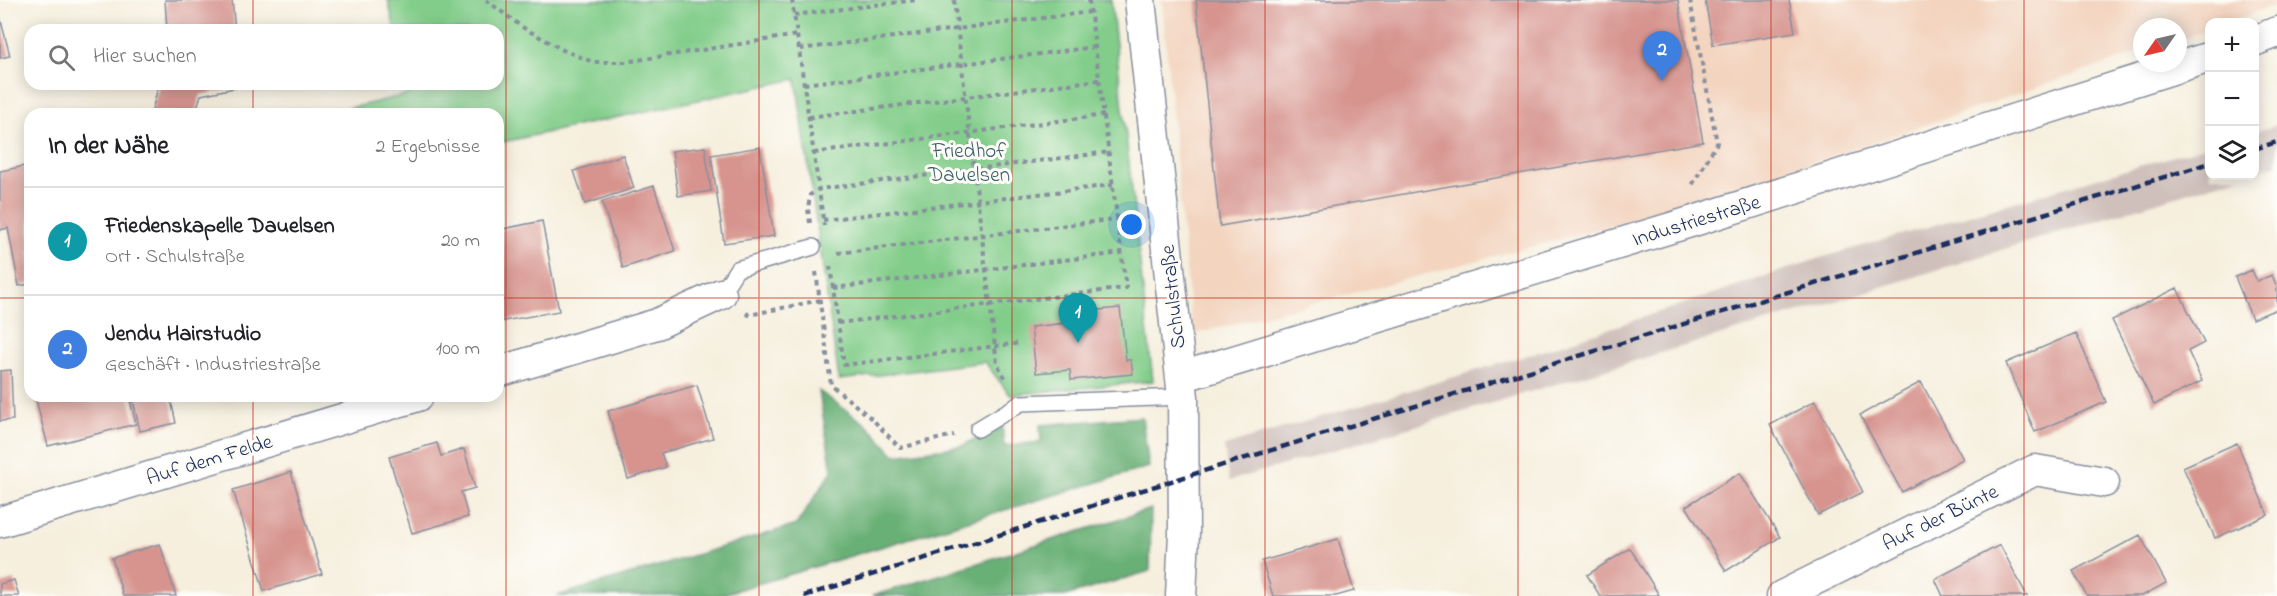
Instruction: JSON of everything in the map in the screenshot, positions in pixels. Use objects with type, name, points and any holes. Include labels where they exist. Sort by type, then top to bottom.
[{"type":"street","name":"Schulstraße","points":[[1140,0],[1182,387],[1184,522],[1181,596]]},
{"type":"street","points":[[2259,39],[2277,32]]},
{"type":"street","name":"Industriestraße","points":[[1182,387],[1696,220],[2205,59]]},
{"type":"street","points":[[504,370],[657,324],[721,294]]},
{"type":"street","name":"Auf dem Felde","points":[[0,522],[357,405],[377,402]]},
{"type":"street","name":"Auf der Bünte","points":[[1782,596],[2035,470],[2104,482]]},
{"type":"lane","points":[[721,294],[737,269],[813,247]]},
{"type":"lane","points":[[978,429],[1021,403],[1182,387]]},
{"type":"path","points":[[486,0],[522,27],[565,51],[592,62],[625,62],[797,35]]},
{"type":"path","points":[[792,0],[825,231]]},
{"type":"path","points":[[794,15],[916,0]]},
{"type":"path","points":[[954,0],[997,363]]},
{"type":"path","points":[[838,323],[1126,288],[1089,0]]},
{"type":"path","points":[[1690,0],[1717,143],[1690,189],[1696,220]]},
{"type":"path","points":[[800,49],[1090,12]]},
{"type":"path","points":[[804,84],[1095,47]]},
{"type":"path","points":[[809,117],[1099,80]]},
{"type":"path","points":[[814,153],[1104,115]]},
{"type":"path","points":[[978,429],[900,448],[872,419],[831,385],[813,247],[810,195],[819,189],[1109,152]]},
{"type":"path","points":[[823,220],[1113,184]]},
{"type":"path","points":[[828,254],[1117,219]]},
{"type":"path","points":[[833,288],[1122,253]]},
{"type":"path","points":[[830,266],[844,365],[1021,343]]},
{"type":"path","points":[[721,294],[749,315],[820,300]]},
{"type":"shaded area","points":[[1162,0],[2277,0],[2277,4],[2240,18],[2205,18],[2205,31],[2187,37],[2187,18],[2133,18],[2133,55],[1683,207],[1192,335]]},
{"type":"shaded area","points":[[2277,125],[2277,164],[2259,170],[2259,131]]},
{"type":"shaded area","points":[[2205,147],[2205,180],[2228,180],[1833,302],[1229,481],[1224,446],[1545,350],[1820,258]]},
{"type":"green space","name":"Friedhof Dauelsen","points":[[388,0],[1111,0],[1153,381],[1010,395],[985,362],[839,380],[796,79],[504,142],[504,108],[350,108],[410,94],[409,90],[504,90],[504,24],[394,24]]},
{"type":"green space","points":[[819,391],[867,425],[895,455],[962,446],[1002,424],[1004,446],[1041,442],[1040,425],[1142,417],[1149,467],[717,596],[557,596],[796,525],[832,471]]},
{"type":"green space","points":[[1151,509],[1150,571],[1065,596],[872,596]]},
{"type":"building","points":[[165,0],[232,0],[234,24],[167,24]]},
{"type":"building","points":[[1196,0],[1678,0],[1703,142],[1220,226]]},
{"type":"building","points":[[1705,0],[1789,0],[1795,32],[1713,45]]},
{"type":"building","points":[[0,17],[10,56],[0,58]]},
{"type":"building","points":[[157,90],[225,90],[201,95],[197,108],[153,108]]},
{"type":"building","points":[[705,147],[711,191],[678,196],[672,151]]},
{"type":"building","points":[[760,147],[774,236],[724,243],[711,155]]},
{"type":"building","points":[[623,155],[634,188],[585,204],[574,171]]},
{"type":"building","points":[[24,166],[24,285],[19,286],[8,228],[0,230],[0,171]]},
{"type":"building","points":[[654,186],[675,251],[623,268],[602,202]]},
{"type":"building","points":[[542,221],[559,311],[504,321],[504,229]]},
{"type":"building","points":[[2252,270],[2257,281],[2272,275],[2277,287],[2277,309],[2252,319],[2235,277]]},
{"type":"building","points":[[2177,288],[2204,343],[2188,351],[2202,381],[2154,405],[2112,320]]},
{"type":"building","points":[[1120,308],[1126,360],[1131,360],[1133,374],[1071,380],[1070,370],[1036,373],[1031,327],[1066,323],[1065,313]]},
{"type":"building","points":[[2076,333],[2106,402],[2035,432],[2006,363]]},
{"type":"building","points":[[11,370],[13,420],[0,421],[0,371]]},
{"type":"building","points":[[1921,382],[1963,459],[1902,492],[1860,415]]},
{"type":"building","points":[[697,385],[713,438],[661,453],[666,467],[628,479],[608,411]]},
{"type":"building","points":[[1815,401],[1863,492],[1818,515],[1770,425]]},
{"type":"building","points":[[37,402],[130,402],[136,424],[48,446]]},
{"type":"building","points":[[133,402],[171,402],[176,423],[140,431]]},
{"type":"building","points":[[437,443],[441,456],[464,449],[475,488],[461,492],[468,517],[412,533],[389,457]]},
{"type":"building","points":[[2237,443],[2268,515],[2215,538],[2183,467]]},
{"type":"building","points":[[291,472],[322,574],[264,591],[233,490]]},
{"type":"building","points":[[1740,473],[1780,537],[1726,571],[1686,506]]},
{"type":"building","points":[[2140,535],[2166,583],[2142,596],[2087,596],[2073,571]]},
{"type":"building","points":[[1338,539],[1354,591],[1336,596],[1273,596],[1262,561]]},
{"type":"building","points":[[160,544],[176,596],[123,596],[112,558]]},
{"type":"building","points":[[2000,545],[2027,596],[1943,596],[1935,579]]},
{"type":"building","points":[[1630,548],[1659,595],[1600,596],[1587,575]]},
{"type":"building","points":[[14,580],[19,596],[0,596],[0,584]]},
{"type":"railway","points":[[2259,147],[2277,142]]},
{"type":"railway","points":[[804,596],[1226,464],[2205,165]]},
{"type":"place","name":"Jendu Hairstudio","points":[[1662,81]]},
{"type":"place","name":"Friedenskapelle Dauelsen","points":[[1078,343]]}]
